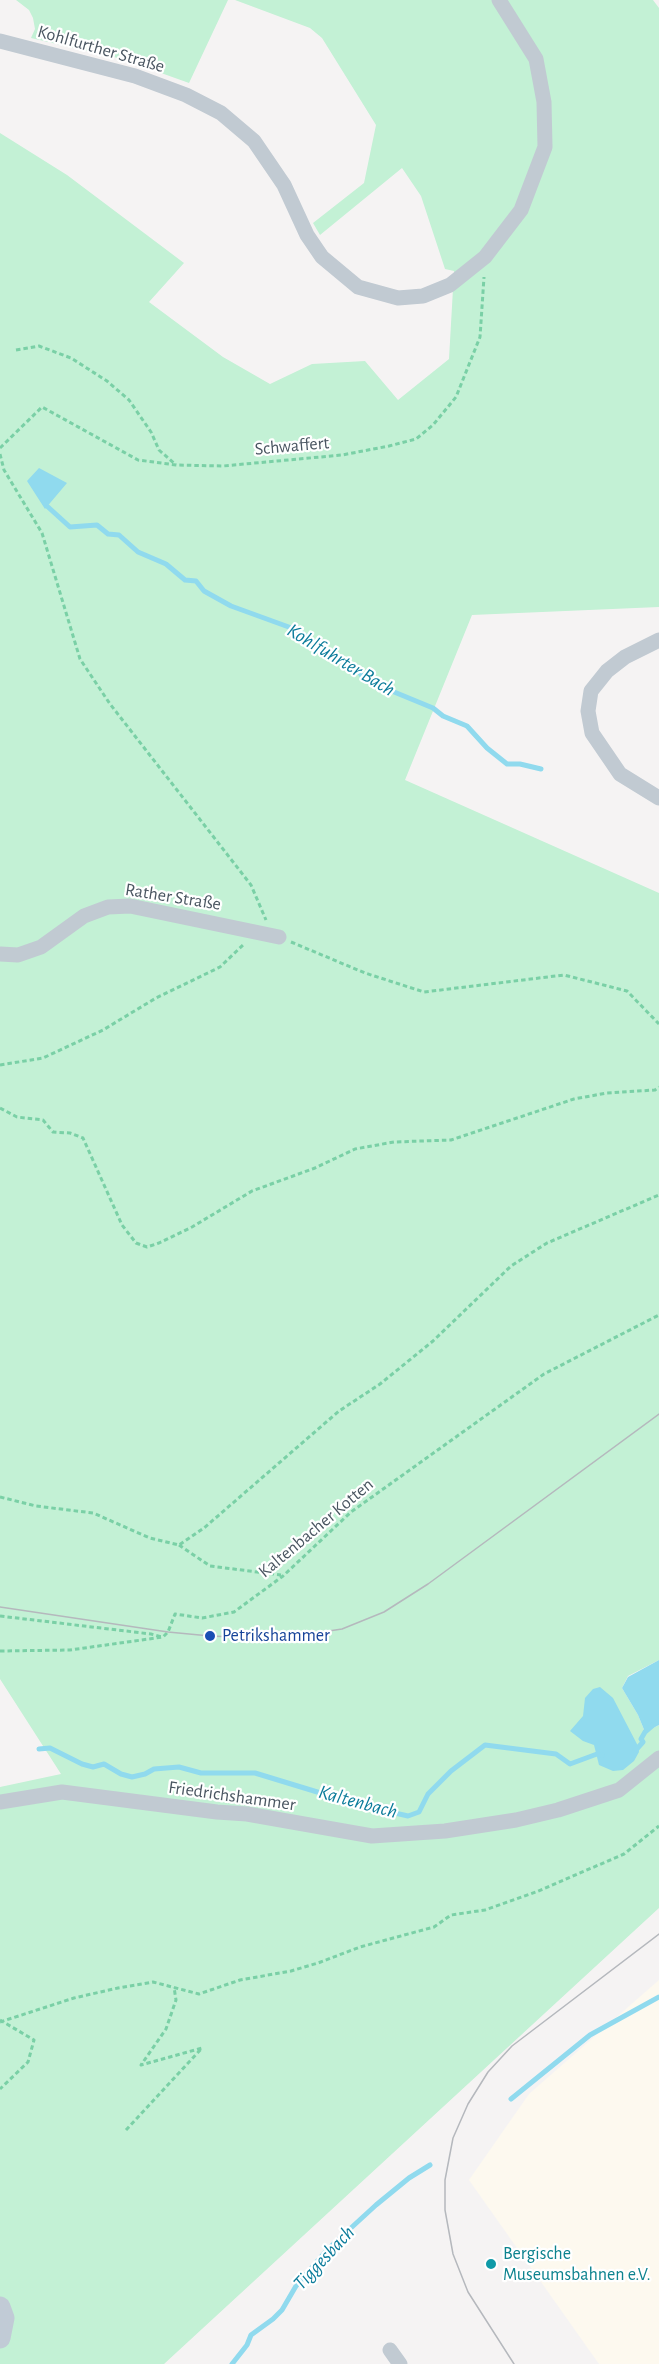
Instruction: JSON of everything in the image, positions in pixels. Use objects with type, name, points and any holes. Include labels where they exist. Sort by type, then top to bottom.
[{"type":"main road","points":[[0,2307],[4,2318],[0,2338]]},
{"type":"street","name":"Kohlfurther Straße","points":[[0,41],[135,76],[186,96],[221,114],[254,141],[284,185],[307,235],[322,256],[358,287],[398,298],[423,296],[450,285],[485,258],[521,210],[544,147],[544,102],[536,59],[500,0]]},
{"type":"street","points":[[659,640],[625,657],[607,670],[591,691],[588,711],[592,733],[620,774],[659,798]]},
{"type":"street","name":"Rather Straße","points":[[0,954],[18,955],[41,947],[84,916],[108,907],[130,906],[267,934]]},
{"type":"street","name":"Friedrichshammer","points":[[0,1802],[62,1792],[247,1814],[372,1836],[445,1832],[558,1810],[619,1790],[659,1758]]},
{"type":"street","points":[[390,2350],[400,2364]]},
{"type":"path","name":"Schwaffert","points":[[0,448],[42,408],[138,460],[176,465],[223,466],[342,455],[416,439],[433,425],[456,397],[480,337],[485,258]]},
{"type":"path","points":[[16,350],[39,346],[71,358],[107,381],[129,400],[152,432],[159,450],[176,465]]},
{"type":"path","points":[[0,454],[4,470],[42,533],[80,659],[110,704],[251,885],[265,914],[267,934]]},
{"type":"path","points":[[267,934],[365,973],[424,992],[564,975],[627,991],[659,1024]]},
{"type":"path","points":[[0,1065],[43,1058],[103,1030],[156,998],[220,967],[239,950],[267,934]]},
{"type":"path","points":[[0,1108],[17,1117],[43,1120],[53,1132],[70,1133],[83,1138],[123,1225],[136,1243],[147,1247],[192,1227],[252,1191],[315,1168],[355,1149],[394,1142],[451,1140],[574,1100],[607,1093],[655,1090],[659,1087]]},
{"type":"path","points":[[179,1545],[204,1528],[339,1411],[380,1384],[434,1341],[511,1266],[547,1243],[659,1195]]},
{"type":"path","name":"Kaltenbacher Kotten","points":[[163,1637],[168,1632],[175,1614],[202,1618],[234,1612],[283,1576],[351,1512],[544,1374],[659,1315]]},
{"type":"path","points":[[0,1497],[36,1506],[93,1513],[150,1538],[179,1545],[210,1566],[283,1576]]},
{"type":"path","points":[[0,1616],[163,1637]]},
{"type":"path","points":[[0,1652],[70,1650],[163,1637]]},
{"type":"path","points":[[1,2021],[74,1998],[118,1988],[153,1982],[199,1994],[240,1980],[291,1971],[360,1947],[434,1927],[451,1915],[485,1910],[536,1892],[624,1854],[659,1826]]},
{"type":"path","points":[[126,2130],[202,2048],[141,2065],[166,2029],[176,2000],[174,1986]]},
{"type":"path","points":[[0,2089],[28,2061],[34,2040],[1,2021]]},
{"type":"shaded area","points":[[659,1980],[659,2364],[599,2364],[469,2180],[529,2094]]},
{"type":"green space","points":[[16,0],[228,0],[189,83],[122,59],[31,38],[35,29],[33,18],[29,10]]},
{"type":"green space","points":[[235,0],[653,0],[659,8],[659,607],[472,615],[405,780],[659,893],[659,1660],[628,1676],[622,1688],[645,1732],[659,1725],[659,1908],[164,2364],[0,2364],[0,1787],[61,1774],[0,1679],[0,133],[67,175],[184,263],[149,302],[223,357],[270,384],[312,364],[365,361],[398,400],[449,359],[454,271],[445,269],[421,196],[402,168],[320,235],[313,223],[364,183],[376,125],[322,38],[310,28]]},
{"type":"water","points":[[39,468],[67,483],[45,509],[27,481]]},
{"type":"water","points":[[659,1660],[659,1725],[645,1732],[622,1688],[628,1677]]},
{"type":"water","points":[[600,1687],[613,1698],[638,1746],[639,1752],[634,1761],[623,1770],[613,1771],[599,1765],[594,1745],[583,1741],[570,1731],[583,1716],[585,1698],[593,1689]]},
{"type":"waterway","name":"Kohlfuhrter Bach","points":[[48,507],[70,527],[97,525],[108,534],[119,535],[138,552],[166,564],[185,580],[196,581],[204,591],[231,606],[297,630],[360,673],[365,680],[433,708],[443,716],[467,726],[487,748],[507,764],[520,764],[541,769]]},
{"type":"waterway","name":"Kaltenbach","points":[[635,1751],[643,1742],[641,1739],[645,1732],[659,1720]]},
{"type":"waterway","name":"Kaltenbach","points":[[39,1749],[50,1748],[93,1767],[104,1764],[121,1774],[132,1777],[154,1769],[179,1767],[201,1773],[255,1773],[360,1805],[408,1816],[419,1812],[428,1794],[451,1771],[485,1745],[556,1754],[570,1764],[597,1754],[602,1755]]},
{"type":"waterway","name":"Tiggesbach","points":[[511,2099],[590,2035],[659,1997]]},
{"type":"waterway","name":"Tiggesbach","points":[[232,2364],[247,2345],[251,2335],[282,2310],[296,2286],[328,2249],[376,2205],[409,2178],[430,2165]]},
{"type":"tram line","points":[[0,1607],[210,1636],[261,1638],[342,1629],[384,1612],[428,1584],[659,1414]]},
{"type":"tram line","points":[[514,2364],[468,2292],[453,2254],[445,2210],[445,2180],[453,2138],[468,2104],[488,2072],[512,2046],[659,1934]]},
{"type":"place","name":"Petrikshammer","points":[[210,1636]]},
{"type":"place","name":"Bergische Museumsbahnen e.V.","points":[[491,2264]]}]
